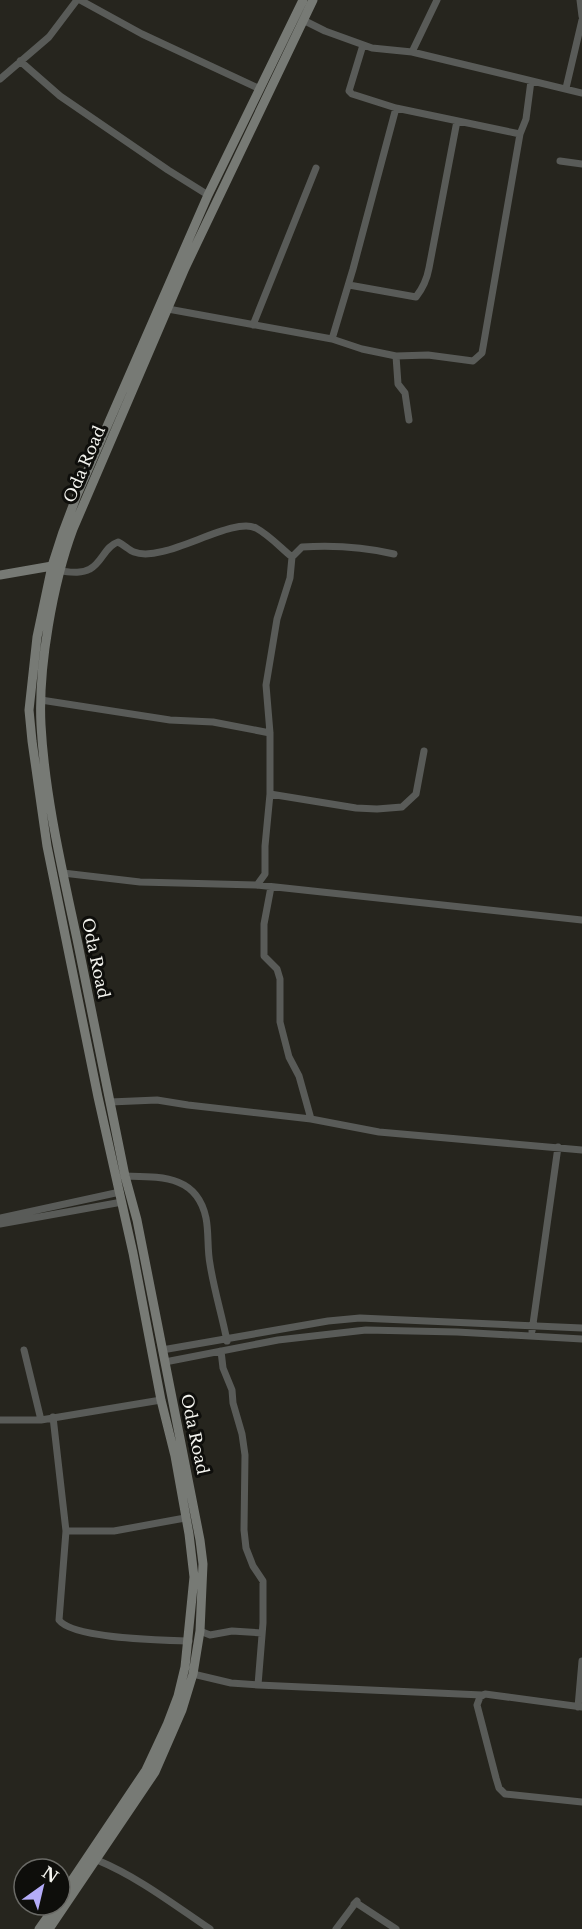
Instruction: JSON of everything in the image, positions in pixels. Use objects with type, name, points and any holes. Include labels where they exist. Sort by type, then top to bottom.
[{"type":"street","points":[[0,79],[49,37],[79,0],[142,34],[260,89]]},
{"type":"street","name":"Oda Road","points":[[49,1929],[156,1772],[182,1710],[193,1674],[200,1631],[203,1564],[196,1513],[144,1251],[125,1176],[63,873],[44,761],[41,700],[46,639],[63,532],[77,495],[208,195],[303,0]]},
{"type":"street","name":"Oda Road","points":[[72,1880],[146,1770],[178,1696],[189,1641],[194,1577],[175,1456],[161,1400],[133,1253],[47,846],[29,710],[37,637],[56,568],[168,309],[213,207],[313,0]]},
{"type":"street","points":[[412,52],[437,0]]},
{"type":"street","points":[[566,88],[582,18],[580,0]]},
{"type":"street","points":[[303,20],[325,32],[363,45],[412,52],[582,93]]},
{"type":"street","points":[[363,45],[349,91],[352,94],[396,108],[520,134]]},
{"type":"street","points":[[20,61],[60,96],[168,171],[208,195]]},
{"type":"street","points":[[168,309],[332,339],[362,350],[396,356],[428,355],[473,361],[482,353],[520,134],[526,119],[531,81]]},
{"type":"street","points":[[332,339],[349,285],[396,108]]},
{"type":"street","points":[[349,285],[416,297],[423,286],[429,268],[457,121]]},
{"type":"street","points":[[560,161],[582,164]]},
{"type":"street","points":[[253,324],[316,168]]},
{"type":"street","points":[[396,356],[398,384],[405,393],[409,420]]},
{"type":"street","points":[[0,575],[56,568],[82,572],[92,569],[112,544],[118,542],[135,553],[156,553],[229,529],[244,527],[254,527],[292,557]]},
{"type":"street","points":[[257,885],[265,874],[270,794],[270,733],[266,685],[277,619],[290,578],[292,557],[302,547],[317,546],[371,548],[394,554]]},
{"type":"street","points":[[41,700],[170,720],[213,722],[270,733]]},
{"type":"street","points":[[270,794],[356,808],[402,807],[416,794],[424,751]]},
{"type":"street","points":[[63,873],[140,882],[257,885],[582,920]]},
{"type":"street","points":[[271,887],[264,924],[264,956],[278,969],[280,1022],[289,1057],[298,1076],[311,1119]]},
{"type":"street","points":[[110,1102],[157,1100],[198,1107],[311,1119],[380,1131],[582,1150]]},
{"type":"street","points":[[531,1336],[558,1147]]},
{"type":"street","points":[[125,1176],[160,1177],[184,1183],[198,1196],[206,1217],[209,1263],[227,1339],[223,1368],[232,1390],[245,1455],[244,1530],[246,1548],[253,1566],[263,1581],[263,1623],[258,1685]]},
{"type":"street","points":[[0,1218],[121,1197]]},
{"type":"street","points":[[0,1224],[121,1197]]},
{"type":"street","points":[[133,1253],[144,1251]]},
{"type":"street","points":[[373,1330],[374,1318]]},
{"type":"street","points":[[162,1350],[328,1321],[374,1318],[582,1328]]},
{"type":"street","points":[[165,1362],[278,1340],[373,1330],[582,1339]]},
{"type":"street","points":[[24,1350],[41,1420]]},
{"type":"street","points":[[0,1420],[41,1420],[161,1400]]},
{"type":"street","points":[[53,1417],[66,1531],[59,1620],[64,1625],[122,1638],[189,1641]]},
{"type":"street","points":[[66,1531],[114,1531],[185,1518]]},
{"type":"street","points":[[200,1631],[210,1635],[232,1631],[262,1633]]},
{"type":"street","points":[[193,1674],[231,1683],[497,1695],[580,1707],[582,1661]]},
{"type":"street","points":[[482,1695],[478,1699],[477,1706],[496,1778],[505,1794],[582,1802]]},
{"type":"street","points":[[97,1860],[121,1870],[210,1929]]},
{"type":"street","points":[[336,1929],[352,1905],[357,1901],[354,1904],[358,1904],[396,1929]]}]
